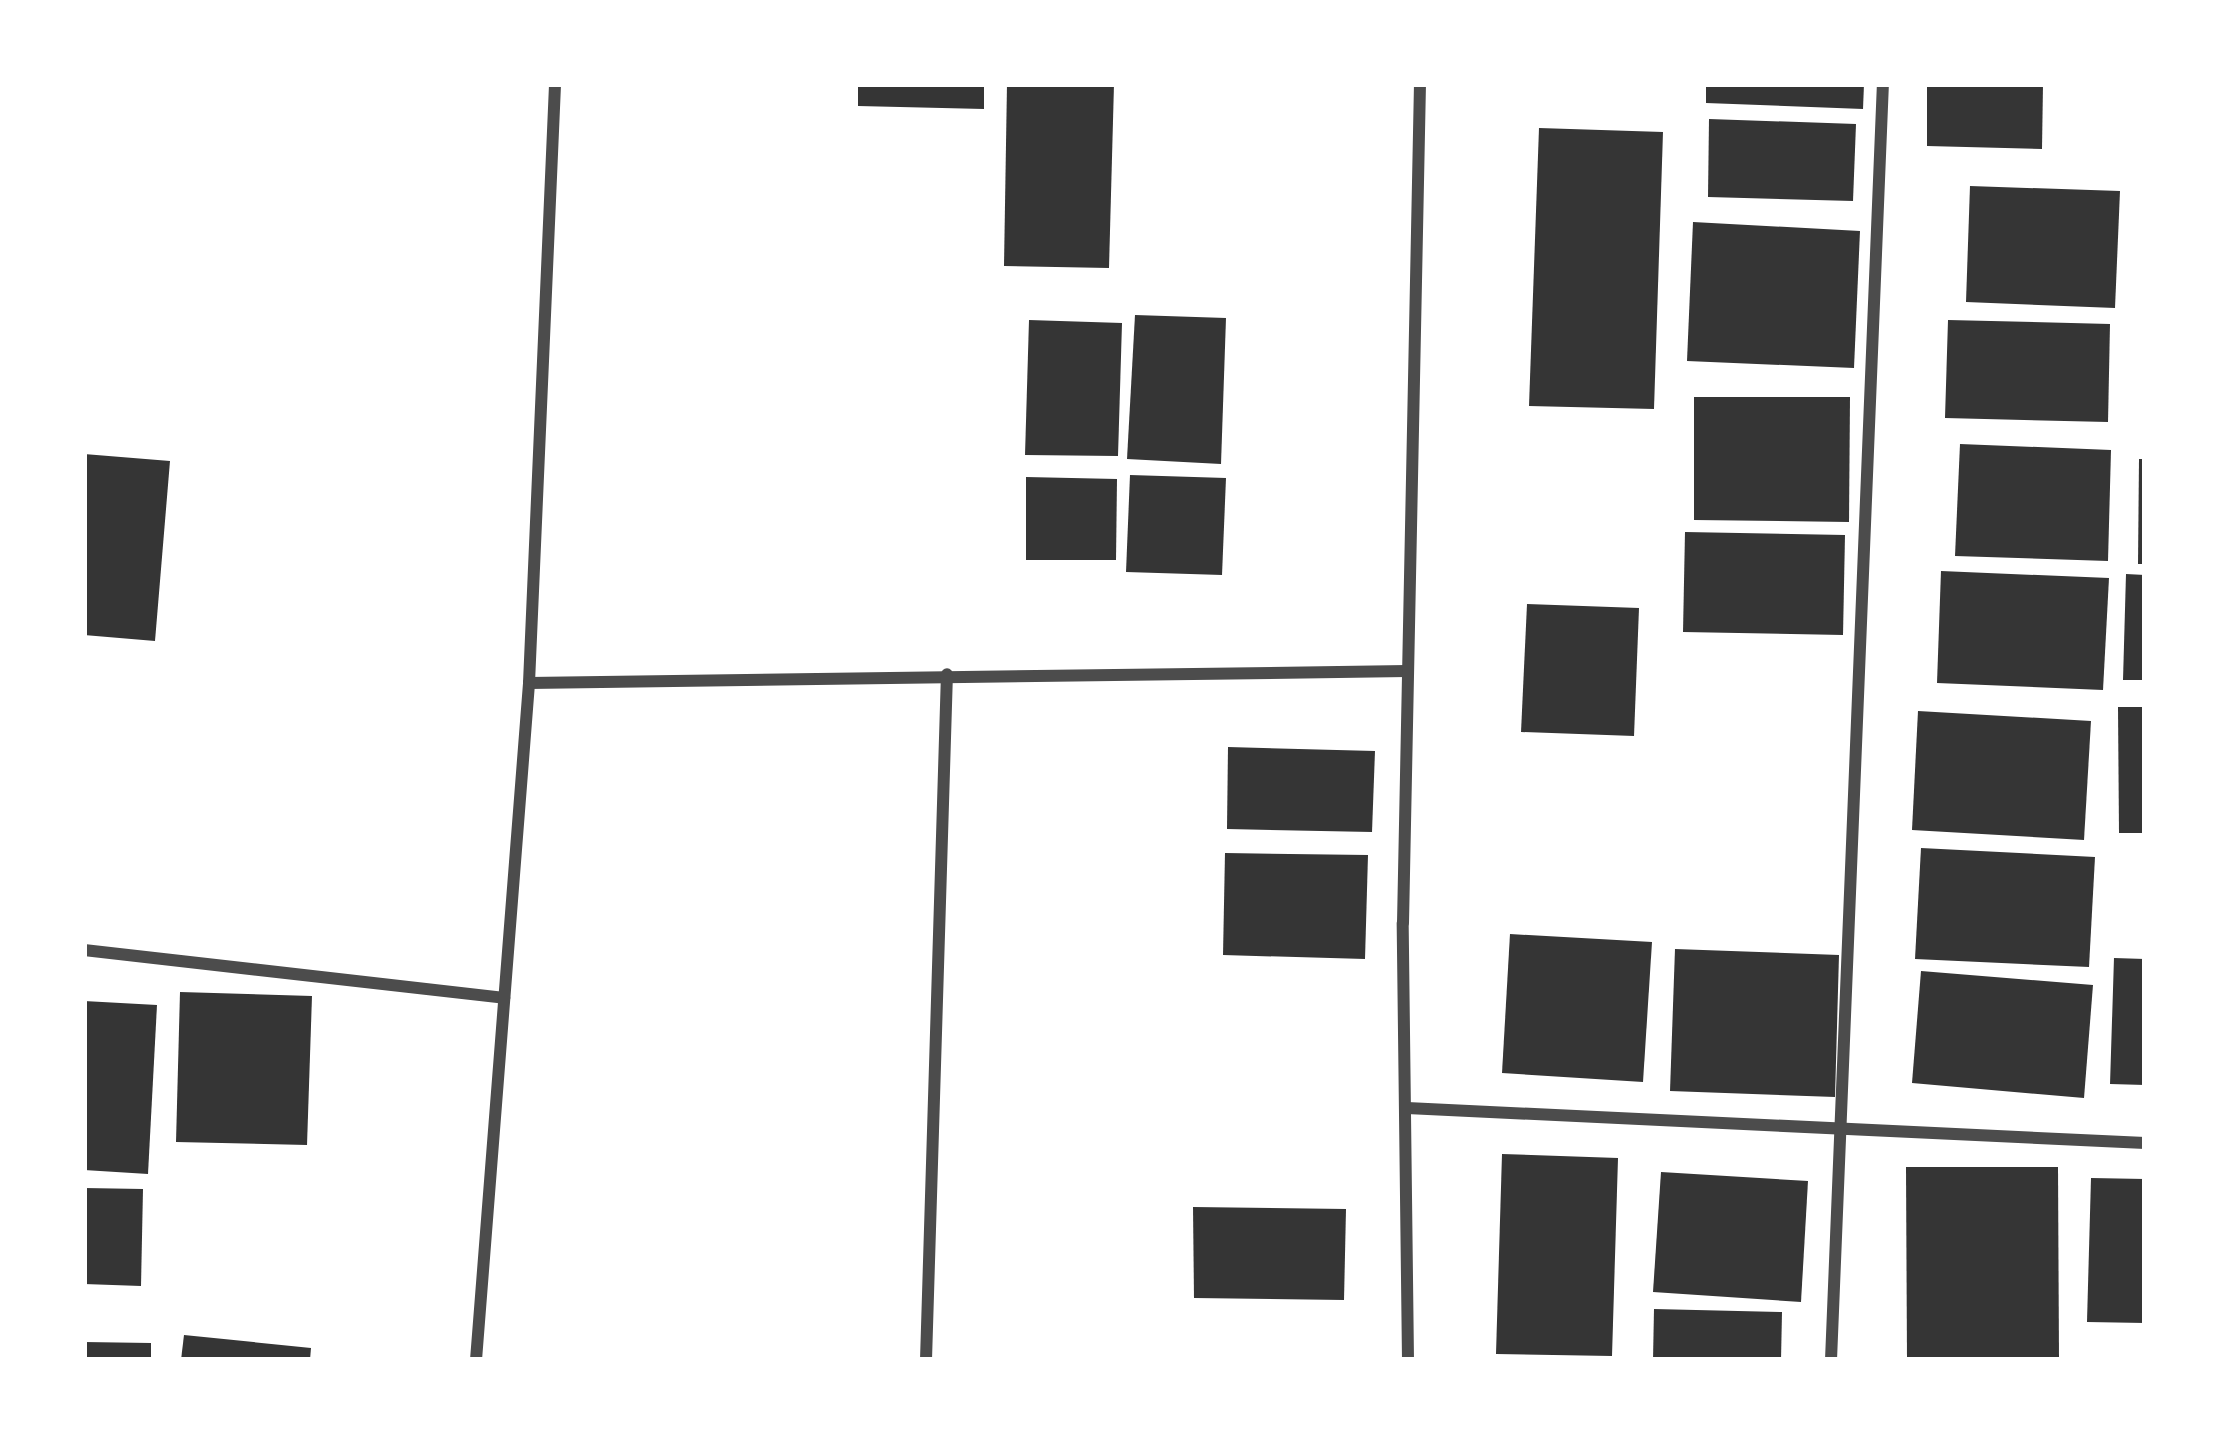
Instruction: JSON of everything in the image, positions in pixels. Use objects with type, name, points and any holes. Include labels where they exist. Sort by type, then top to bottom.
[{"type":"street","points":[[476,1360],[529,683],[555,84]]},
{"type":"street","points":[[1408,1360],[1407,671],[1420,84]]},
{"type":"street","points":[[1831,1360],[1883,84]]},
{"type":"street","points":[[529,683],[1407,671]]},
{"type":"street","points":[[926,1360],[947,674]]},
{"type":"street","points":[[84,950],[504,998]]},
{"type":"street","points":[[1407,1108],[2145,1143]]},
{"type":"building","points":[[858,84],[984,84],[984,109],[858,106]]},
{"type":"building","points":[[1007,84],[1114,84],[1109,268],[1004,266]]},
{"type":"building","points":[[1706,84],[1864,84],[1863,109],[1706,103]]},
{"type":"building","points":[[1927,84],[2043,84],[2042,149],[1927,146]]},
{"type":"building","points":[[1709,119],[1856,124],[1853,201],[1708,197]]},
{"type":"building","points":[[1539,128],[1663,132],[1654,409],[1529,406]]},
{"type":"building","points":[[1970,186],[2120,191],[2115,308],[1966,302]]},
{"type":"building","points":[[1693,222],[1860,231],[1854,368],[1687,361]]},
{"type":"building","points":[[1135,315],[1226,318],[1221,464],[1127,459]]},
{"type":"building","points":[[1029,320],[1122,323],[1118,456],[1025,455]]},
{"type":"building","points":[[1948,320],[2110,324],[2108,422],[1945,418]]},
{"type":"building","points":[[1694,397],[1850,397],[1849,522],[1694,520]]},
{"type":"building","points":[[1960,444],[2111,450],[2108,561],[1955,556]]},
{"type":"building","points":[[84,454],[170,461],[155,641],[84,635]]},
{"type":"building","points":[[2139,459],[2145,459],[2145,564],[2138,564]]},
{"type":"building","points":[[1130,475],[1226,478],[1222,575],[1126,572]]},
{"type":"building","points":[[1026,477],[1117,479],[1116,560],[1026,560]]},
{"type":"building","points":[[1685,532],[1845,535],[1843,635],[1683,632]]},
{"type":"building","points":[[1941,571],[2109,578],[2103,690],[1937,683]]},
{"type":"building","points":[[2126,574],[2145,575],[2145,680],[2123,680]]},
{"type":"building","points":[[1527,604],[1639,608],[1634,736],[1521,732]]},
{"type":"building","points":[[2118,707],[2145,707],[2145,833],[2119,833]]},
{"type":"building","points":[[1918,711],[2091,721],[2084,840],[1912,830]]},
{"type":"building","points":[[1228,747],[1375,751],[1372,832],[1227,829]]},
{"type":"building","points":[[1921,848],[2095,857],[2089,967],[1915,959]]},
{"type":"building","points":[[1225,853],[1368,855],[1365,959],[1223,955]]},
{"type":"building","points":[[1510,934],[1652,942],[1643,1082],[1502,1073]]},
{"type":"building","points":[[1675,949],[1839,955],[1835,1097],[1670,1091]]},
{"type":"building","points":[[2114,958],[2145,959],[2145,1085],[2110,1084]]},
{"type":"building","points":[[1921,971],[2093,985],[2084,1098],[1912,1083]]},
{"type":"building","points":[[180,992],[312,996],[307,1145],[176,1142]]},
{"type":"building","points":[[84,1001],[157,1005],[148,1174],[84,1170]]},
{"type":"building","points":[[1502,1154],[1618,1158],[1612,1356],[1496,1354]]},
{"type":"building","points":[[1906,1167],[2058,1167],[2059,1360],[1907,1360]]},
{"type":"building","points":[[1661,1172],[1808,1181],[1801,1302],[1653,1292]]},
{"type":"building","points":[[2091,1178],[2145,1179],[2145,1323],[2087,1322]]},
{"type":"building","points":[[84,1188],[143,1189],[141,1286],[84,1284]]},
{"type":"building","points":[[1193,1207],[1346,1209],[1344,1300],[1194,1298]]},
{"type":"building","points":[[1654,1309],[1782,1312],[1781,1360],[1653,1360]]},
{"type":"building","points":[[184,1335],[311,1348],[310,1360],[181,1360]]},
{"type":"building","points":[[84,1342],[151,1343],[151,1360],[84,1360]]}]
